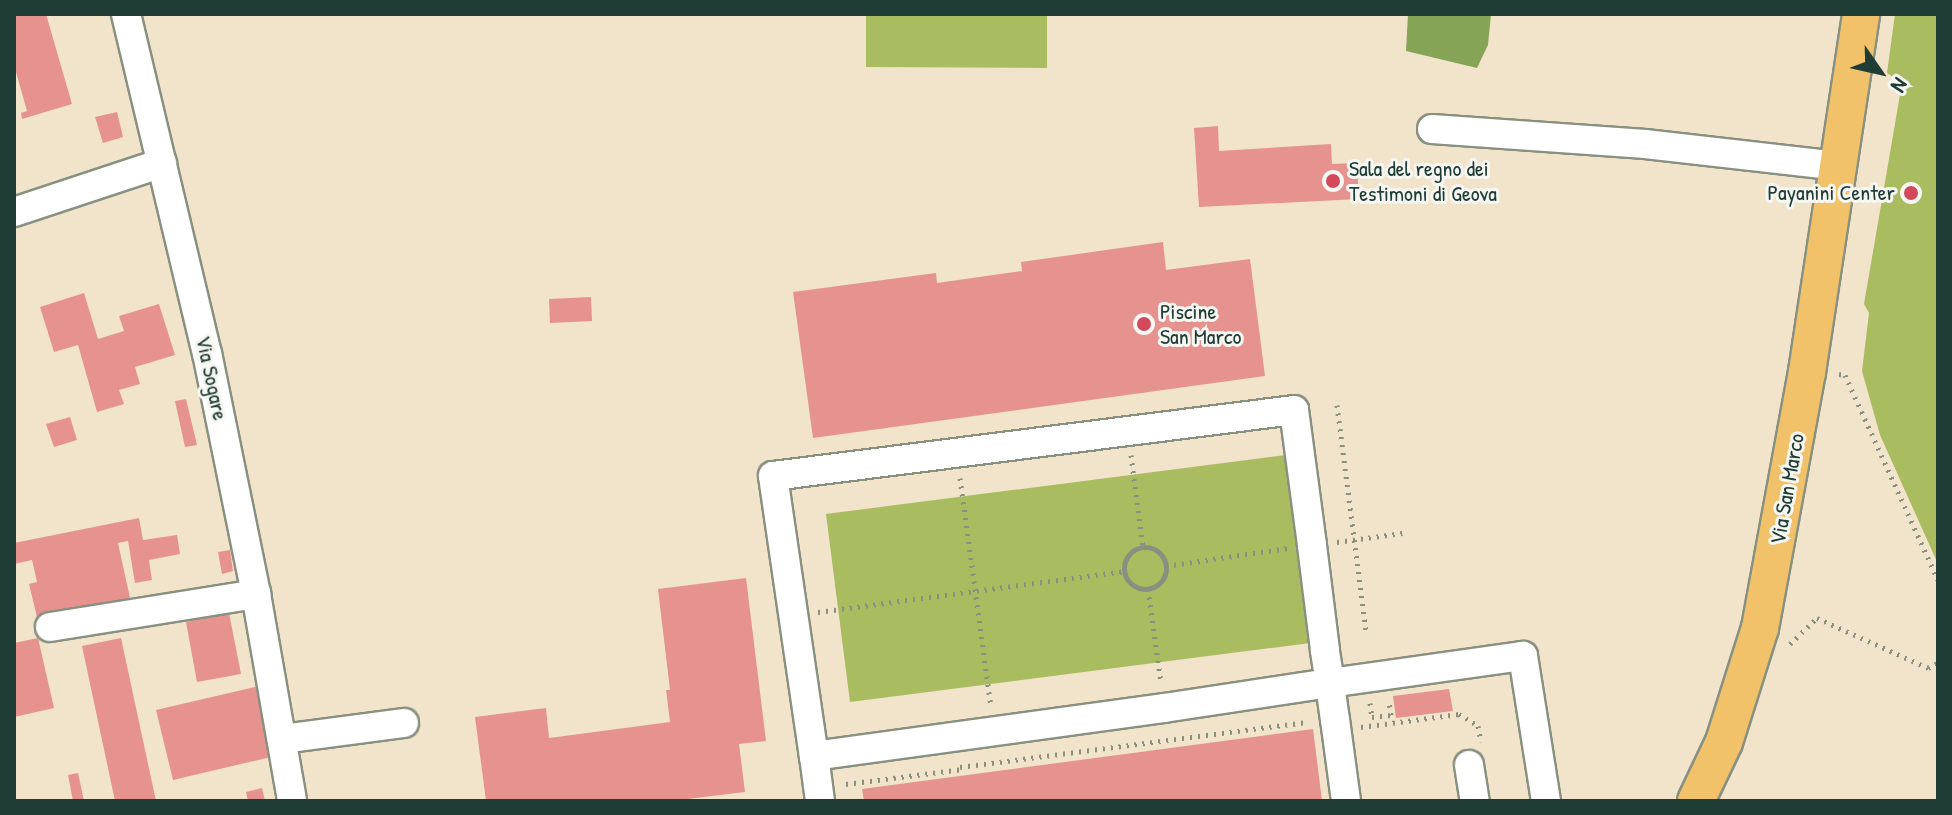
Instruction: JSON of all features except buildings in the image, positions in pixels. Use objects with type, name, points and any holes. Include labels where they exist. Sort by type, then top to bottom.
[{"type":"main road","name":"Via San Marco","points":[[1696,801],[1724,742],[1760,628],[1807,372],[1861,14]]},
{"type":"street","name":"Via Sogare","points":[[126,14],[207,353],[256,594],[292,801]]},
{"type":"street","points":[[1432,129],[1645,144],[1838,166]]},
{"type":"street","points":[[14,212],[162,163]]},
{"type":"street","points":[[825,793],[814,756],[773,476],[1294,410],[1346,801]]},
{"type":"street","points":[[50,627],[256,594]]},
{"type":"street","points":[[814,756],[1523,656],[1546,801]]},
{"type":"street","points":[[282,739],[404,723]]},
{"type":"street","points":[[1475,801],[1476,758]]},
{"type":"path","points":[[1828,373],[1845,375],[1938,580]]},
{"type":"path","points":[[1337,405],[1366,630]]},
{"type":"path","points":[[1128,431],[1143,547]]},
{"type":"path","points":[[956,454],[992,713]]},
{"type":"path","points":[[1143,547],[1153,549],[1166,562],[1163,580],[1148,589],[1137,588],[1125,571],[1128,556],[1143,547]]},
{"type":"path","points":[[809,613],[1125,571]]},
{"type":"path","points":[[1148,589],[1161,690]]},
{"type":"path","points":[[1782,651],[1817,618],[1928,668],[1938,663]]},
{"type":"path","points":[[1376,695],[1369,696],[1372,717],[1391,715],[1389,696]]},
{"type":"path","points":[[1361,717],[1362,729],[1459,714],[1478,726],[1476,758]]},
{"type":"path","points":[[825,793],[1312,722]]},
{"type":"path","points":[[845,785],[1321,722]]},
{"type":"green space","points":[[866,14],[1047,14],[1047,68],[866,67]]},
{"type":"green space","points":[[1408,14],[1491,14],[1488,45],[1477,68],[1406,51]]},
{"type":"green space","name":"Payanini Center","points":[[1895,14],[1938,14],[1938,564],[1880,435],[1862,371],[1869,313],[1864,304],[1902,83],[1887,73]]},
{"type":"green space","points":[[1286,455],[1310,643],[850,702],[826,514]]},
{"type":"place","name":"Sala del regno dei Testimoni di Geova","points":[[1333,181]]},
{"type":"place","name":"Payanini Center","points":[[1911,193]]},
{"type":"place","name":"Piscine San Marco","points":[[1144,324]]}]
